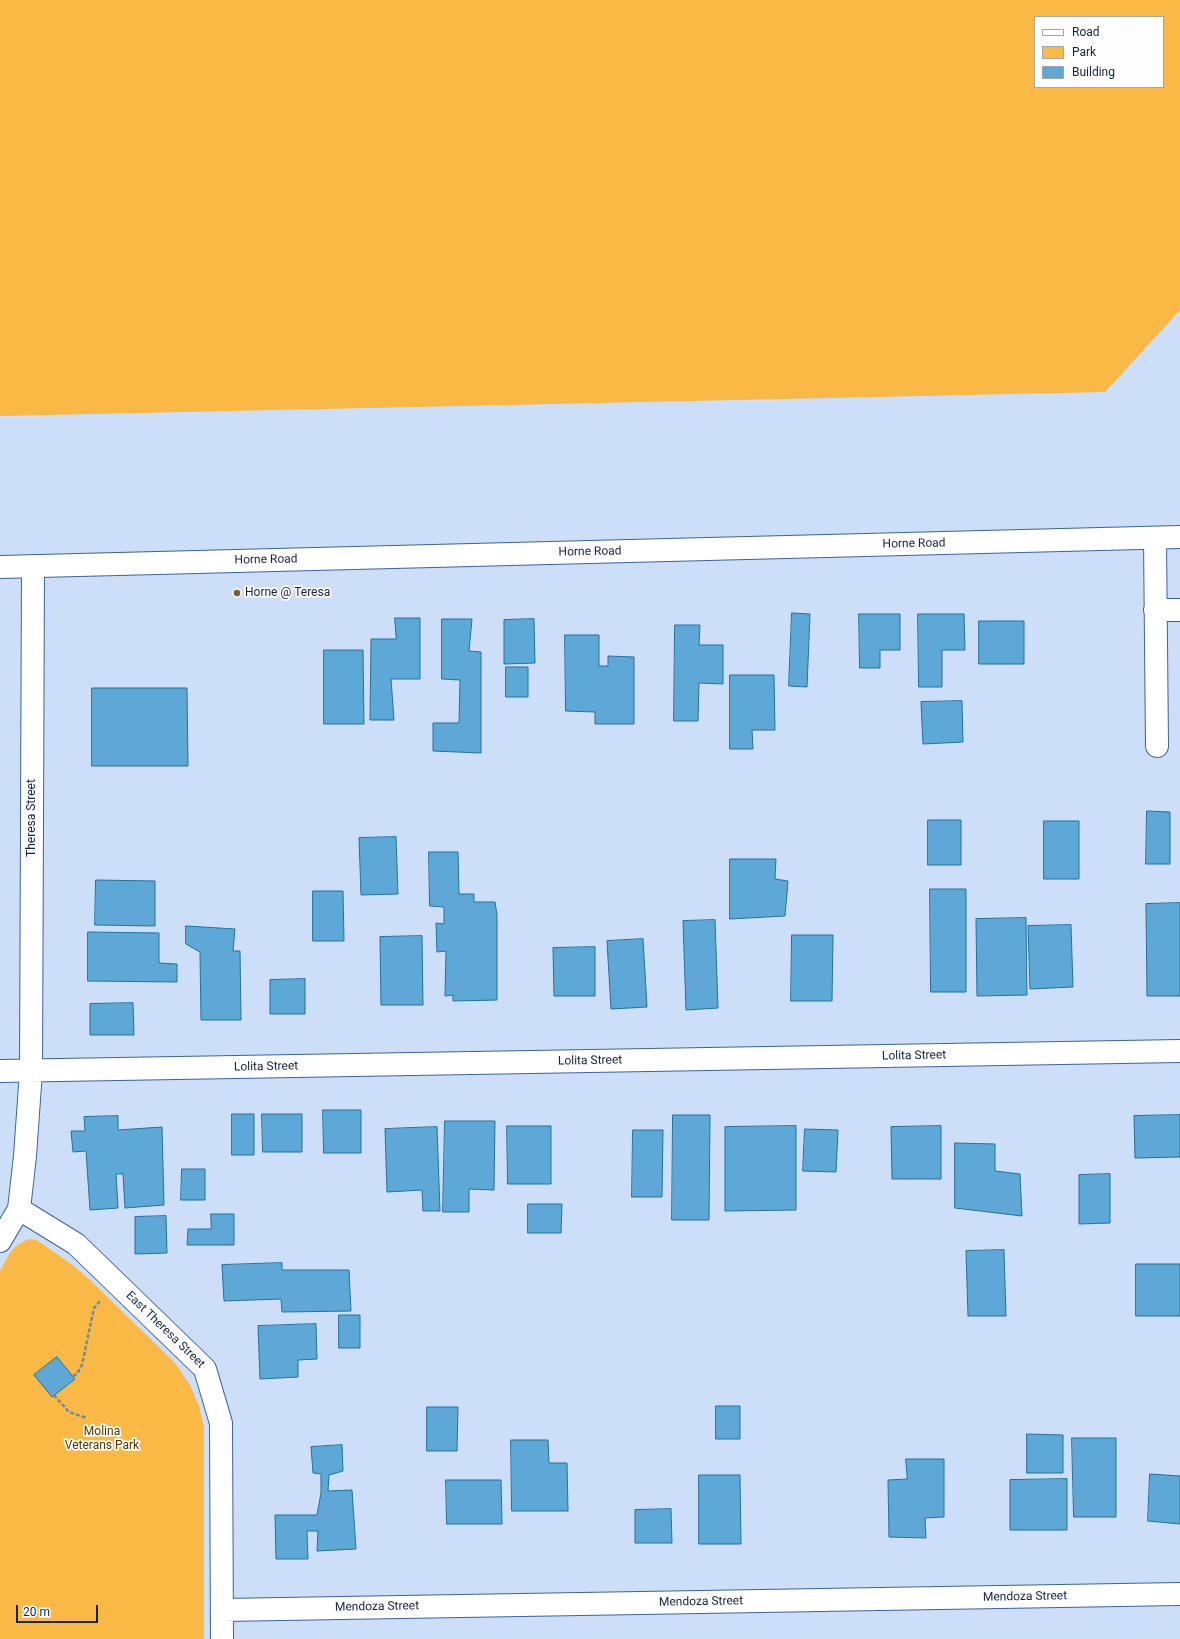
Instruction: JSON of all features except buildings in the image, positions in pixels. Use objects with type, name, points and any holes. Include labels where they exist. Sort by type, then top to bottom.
[{"type":"street","name":"Horne Road","points":[[0,567],[1180,537]]},
{"type":"street","points":[[1154,538],[1156,746]]},
{"type":"street","name":"Theresa Street","points":[[31,1071],[33,566]]},
{"type":"street","points":[[1155,610],[1180,610]]},
{"type":"street","name":"Lolita Street","points":[[0,1071],[1180,1051]]},
{"type":"street","points":[[0,1241],[19,1209],[25,1156],[31,1071]]},
{"type":"street","name":"East Theresa Street","points":[[19,1209],[76,1244],[205,1368],[221,1423],[222,1639]]},
{"type":"street","name":"Mendoza Street","points":[[222,1610],[1180,1594]]},
{"type":"path","points":[[73,1376],[77,1374],[82,1365],[94,1308],[117,1284]]},
{"type":"path","points":[[54,1396],[69,1412],[87,1418]]},
{"type":"green space","points":[[0,0],[1180,0],[1180,310],[1105,392],[0,416]]},
{"type":"green space","name":"Molina Veterans Park","points":[[29,1239],[36,1240],[41,1243],[74,1266],[88,1278],[175,1363],[190,1385],[199,1406],[204,1427],[204,1639],[0,1639],[0,1271],[14,1248],[23,1241]]},
{"type":"place","name":"Horne @ Teresa","points":[[237,593]]}]
